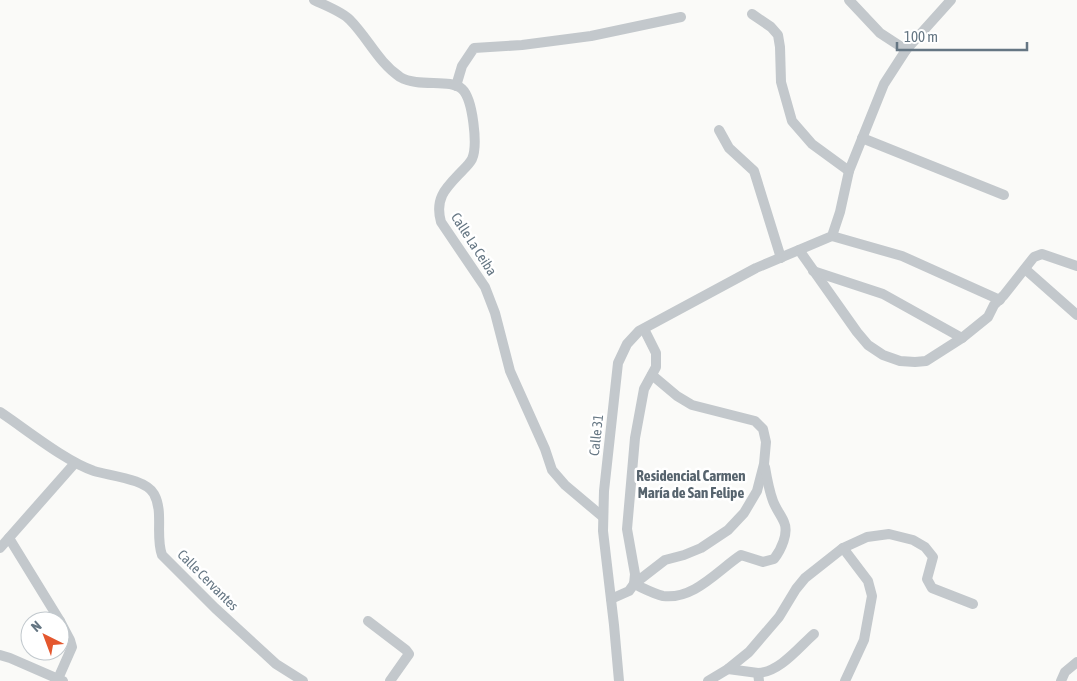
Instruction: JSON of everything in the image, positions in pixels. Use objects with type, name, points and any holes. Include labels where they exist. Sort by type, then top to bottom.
[{"type":"street","points":[[314,0],[349,18],[376,54],[400,76],[416,83],[456,86],[462,66],[474,48],[522,46],[590,36],[681,17]]},
{"type":"street","points":[[849,0],[880,33],[906,50]]},
{"type":"street","points":[[951,0],[906,50],[884,84],[850,171],[832,236],[902,256],[1000,300]]},
{"type":"street","points":[[752,14],[771,26],[778,35],[781,82],[792,121],[812,144],[850,171]]},
{"type":"street","name":"Calle La Ceiba","points":[[456,86],[464,90],[468,100],[473,120],[475,150],[472,160],[441,196],[438,211],[441,222],[485,287],[495,313],[510,371],[545,449],[552,470],[565,485],[603,517]]},
{"type":"street","points":[[719,130],[729,148],[754,171],[781,258]]},
{"type":"street","points":[[862,138],[1004,195]]},
{"type":"street","name":"Calle 31","points":[[618,681],[603,517],[604,491],[618,363],[627,344],[644,329],[756,268],[832,236]]},
{"type":"street","points":[[799,250],[868,345],[883,355],[900,361],[916,362],[926,361],[962,338],[988,316],[994,304],[1000,300],[1034,257],[1042,254],[1077,266]]},
{"type":"street","points":[[1025,269],[1077,315]]},
{"type":"street","points":[[813,271],[883,294],[962,338]]},
{"type":"street","points":[[634,584],[635,574],[627,530],[635,438],[644,389],[656,367],[656,354],[644,329]]},
{"type":"street","points":[[611,599],[629,591],[634,584],[665,560],[701,548],[728,530],[744,513],[757,492],[764,464],[766,442],[763,429],[755,421],[692,405],[677,396],[652,375]]},
{"type":"street","name":"Calle Cervantes","points":[[0,412],[75,463],[94,471],[145,484],[154,494],[156,501],[160,533],[159,546],[162,554],[215,608],[276,664],[303,681]]},
{"type":"street","points":[[0,548],[75,463]]},
{"type":"street","points":[[634,584],[662,596],[673,596],[686,592],[708,580],[741,555],[763,562],[774,559],[784,538],[785,524],[774,503],[764,464]]},
{"type":"street","points":[[708,681],[728,669],[749,652],[779,617],[805,578],[843,548],[867,537],[889,534],[913,540],[925,547],[933,556],[927,579],[932,588],[973,604]]},
{"type":"street","points":[[9,538],[54,611]]},
{"type":"street","points":[[843,548],[868,581],[872,596],[864,640],[845,681]]},
{"type":"street","points":[[368,621],[409,654],[390,681]]},
{"type":"street","points":[[728,669],[759,677],[780,664],[814,634]]},
{"type":"street","points":[[70,640],[72,647],[70,652]]},
{"type":"street","points":[[0,655],[60,680],[67,661]]},
{"type":"street","points":[[1062,681],[1065,672],[1077,662]]},
{"type":"district","name":"Residencial Carmen María de San Felipe","points":[[691,484]]}]
